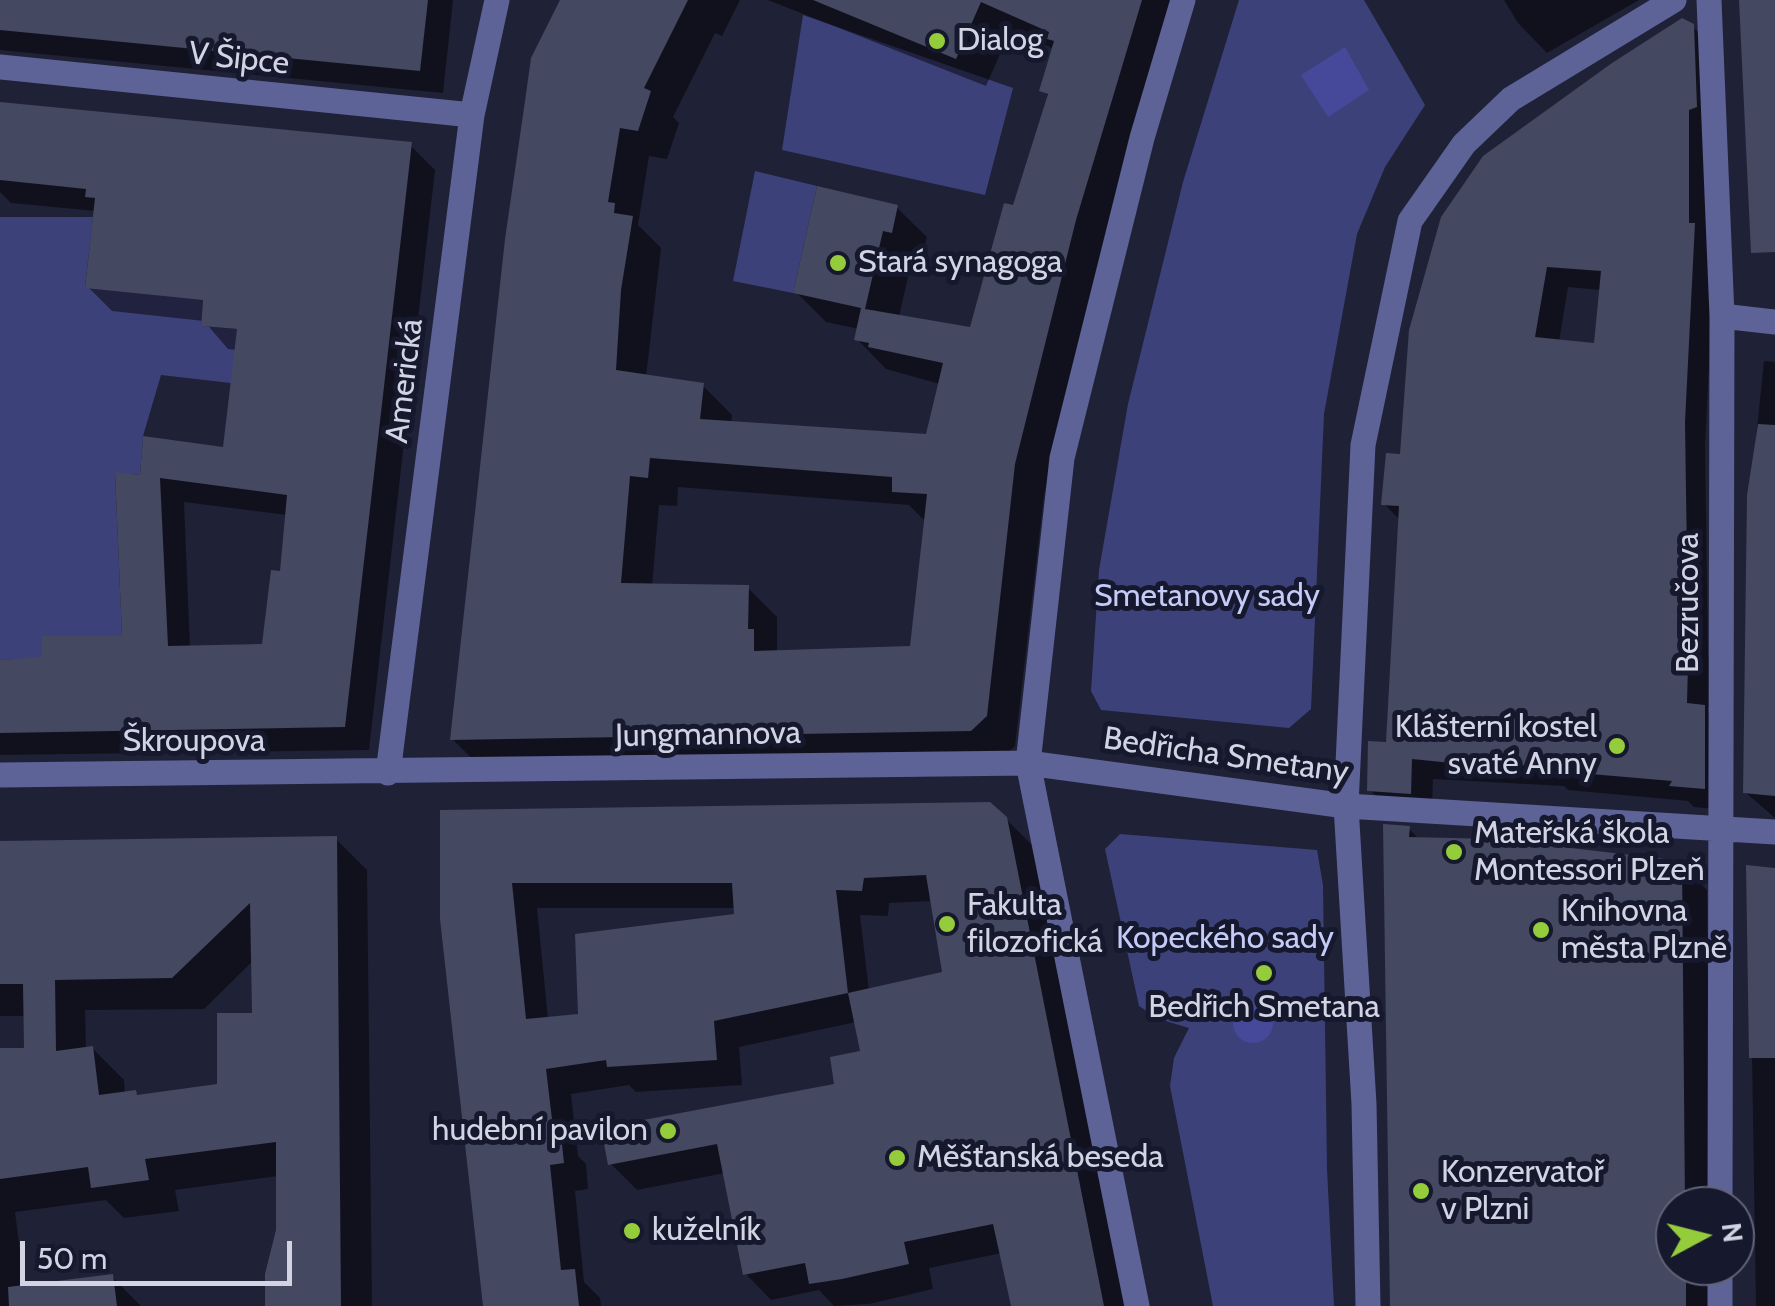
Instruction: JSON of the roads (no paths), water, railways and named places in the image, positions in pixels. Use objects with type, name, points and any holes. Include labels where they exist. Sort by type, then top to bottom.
[{"type":"street","name":"Americká","points":[[388,773],[472,115],[496,0]]},
{"type":"street","points":[[1137,1306],[1028,763],[1062,458],[1142,138],[1183,0]]},
{"type":"street","points":[[1368,1306],[1364,1104],[1346,806],[1363,445],[1410,221],[1464,144],[1511,99],[1674,0]]},
{"type":"street","name":"Bezručova","points":[[1709,0],[1722,316],[1720,1186]]},
{"type":"street","name":"V Šipce","points":[[0,67],[472,115]]},
{"type":"street","points":[[1722,316],[1775,322]]},
{"type":"street","name":"Jungmannova","points":[[388,773],[1028,763]]},
{"type":"street","name":"Bedřicha Smetany","points":[[1028,763],[1346,806],[1775,832]]},
{"type":"street","name":"Škroupova","points":[[0,775],[388,773]]},
{"type":"place","name":"Dialog","points":[[937,41]]},
{"type":"place","name":"Stará synagoga","points":[[838,263]]},
{"type":"place","name":"Klášterní kostel svaté Anny","points":[[1617,746]]},
{"type":"place","name":"Mateřská škola Montessori Plzeň","points":[[1454,852]]},
{"type":"place","name":"Fakulta filozofická","points":[[947,924]]},
{"type":"place","name":"Knihovna města Plzně","points":[[1541,930]]},
{"type":"place","name":"Bedřich Smetana","points":[[1264,973]]},
{"type":"place","name":"hudební pavilon","points":[[668,1131]]},
{"type":"place","name":"Měšťanská beseda","points":[[897,1158]]},
{"type":"place","name":"Konzervatoř v Plzni","points":[[1421,1191]]},
{"type":"place","name":"kuželník","points":[[632,1231]]},
{"type":"park label","name":"Smetanovy sady","points":[[1207,597]]},
{"type":"park label","name":"Kopeckého sady","points":[[1225,939]]}]
